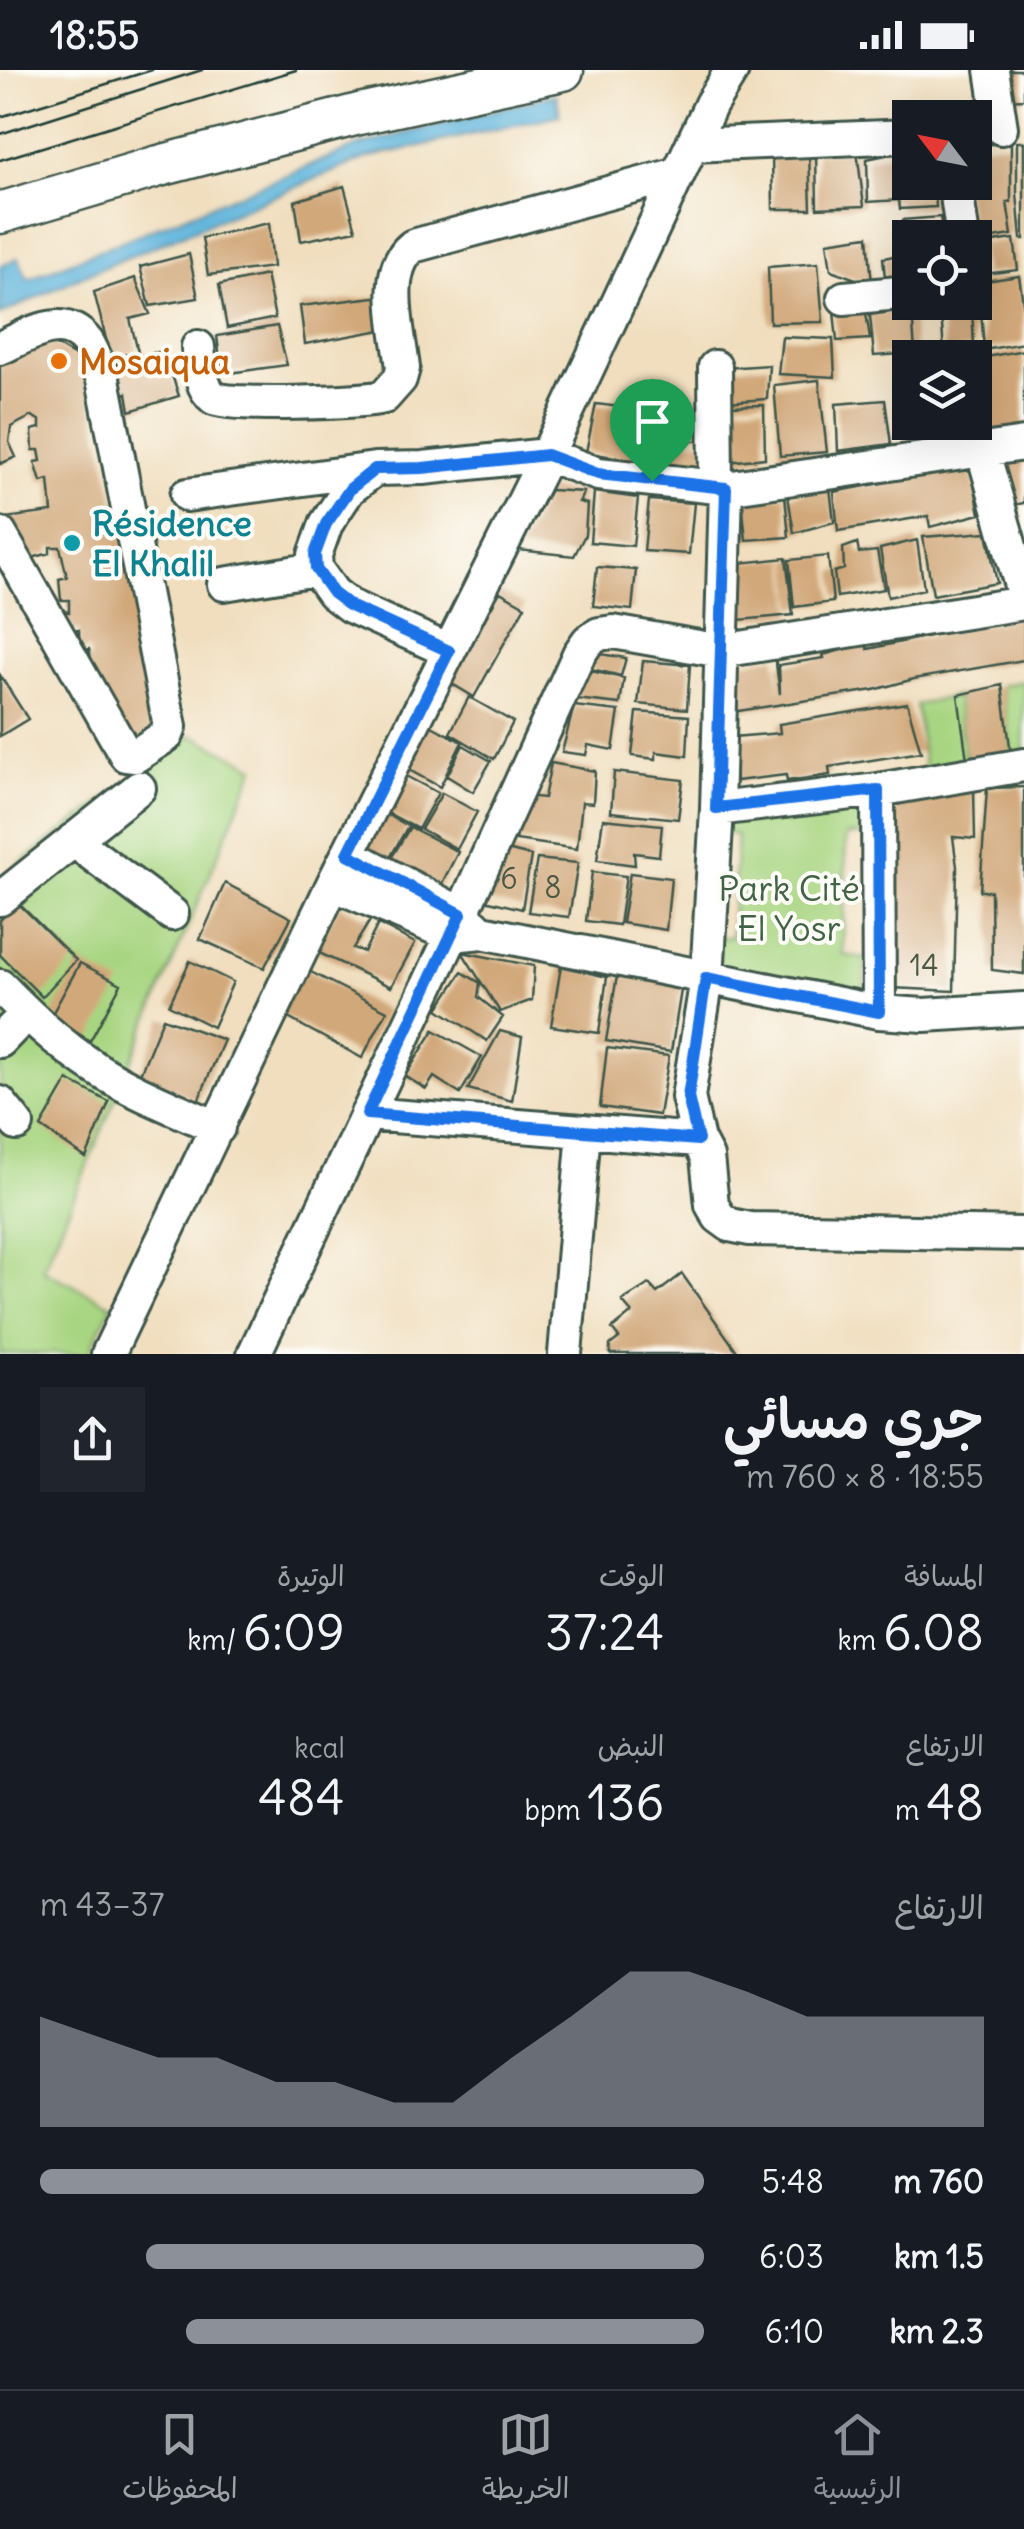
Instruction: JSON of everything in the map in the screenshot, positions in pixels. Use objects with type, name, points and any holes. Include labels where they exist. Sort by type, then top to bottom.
[{"type":"main road","points":[[0,194],[213,132],[464,70]]},
{"type":"main road","points":[[0,213],[159,166],[359,114],[563,70]]},
{"type":"street","points":[[711,104],[710,92],[720,70]]},
{"type":"street","points":[[108,1354],[340,869],[547,455],[711,104],[732,70]]},
{"type":"street","points":[[992,70],[1000,128]]},
{"type":"street","points":[[198,347],[202,380],[206,390],[219,401],[384,397],[400,379],[403,368],[394,282],[398,261],[413,246],[685,159],[892,138]]},
{"type":"street","points":[[844,298],[892,294]]},
{"type":"street","points":[[0,348],[52,325],[70,330],[86,340],[103,378],[170,727],[167,735],[135,756],[126,755],[0,534]]},
{"type":"street","points":[[714,367],[721,488],[716,808],[706,978],[688,1097],[698,1140],[707,1158],[712,1205],[718,1217],[730,1225],[750,1229],[1024,1234]]},
{"type":"street","points":[[187,495],[375,469],[547,455],[598,474],[721,488],[1024,444]]},
{"type":"street","points":[[983,452],[1024,596]]},
{"type":"street","points":[[375,469],[350,489],[326,524],[315,554],[316,569],[333,593],[350,606],[449,651]]},
{"type":"street","points":[[224,584],[316,569]]},
{"type":"street","points":[[262,1353],[367,1114],[465,927],[588,641],[600,634],[624,632],[721,651],[1024,604]]},
{"type":"street","points":[[716,808],[878,790],[1024,764]]},
{"type":"street","points":[[0,900],[139,788]]},
{"type":"street","points":[[878,790],[879,1012]]},
{"type":"street","points":[[74,840],[172,914]]},
{"type":"street","points":[[340,869],[465,927],[706,978],[879,1012],[963,1014],[1024,1009]]},
{"type":"street","points":[[0,986],[88,1063],[118,1082],[218,1128]]},
{"type":"street","points":[[0,1040],[27,1013]]},
{"type":"street","points":[[367,1114],[698,1140]]},
{"type":"street","points":[[566,1354],[584,1131]]},
{"type":"green space","points":[[1024,681],[1024,753],[1011,754],[1002,685]]},
{"type":"green space","points":[[956,696],[966,762],[925,771],[916,705]]},
{"type":"green space","points":[[192,735],[255,767],[43,1270],[112,1305],[88,1354],[0,1354],[0,878]]},
{"type":"green space","name":"Park Cité El Yosr","points":[[869,807],[869,835],[846,835],[843,955],[865,958],[864,992],[720,966],[714,938],[731,937],[737,835],[718,831],[722,823]]},
{"type":"water","points":[[556,94],[560,115],[366,158],[73,280],[0,315],[0,266],[18,258],[28,279],[358,146]]},
{"type":"building","points":[[1002,70],[1024,70],[1024,99],[1003,100]]},
{"type":"building","points":[[1017,142],[1024,142],[1024,239],[1017,193]]},
{"type":"building","points":[[1011,143],[1011,202],[1007,202],[1012,235],[992,238],[992,220],[970,220],[966,200],[992,200],[992,144]]},
{"type":"building","points":[[857,151],[864,206],[817,208],[816,153]]},
{"type":"building","points":[[809,153],[811,209],[773,209],[772,154]]},
{"type":"building","points":[[892,154],[892,200],[899,200],[868,202],[867,159]]},
{"type":"building","points":[[344,186],[356,230],[301,241],[295,201]]},
{"type":"building","points":[[899,200],[935,200],[936,207],[900,209]]},
{"type":"building","points":[[269,223],[273,267],[208,275],[202,238]]},
{"type":"building","points":[[868,236],[872,285],[831,270],[827,242]]},
{"type":"building","points":[[1014,239],[1018,270],[992,273],[992,242]]},
{"type":"building","points":[[189,254],[198,298],[150,306],[140,267]]},
{"type":"building","points":[[892,256],[892,286],[886,287],[883,258]]},
{"type":"building","points":[[818,263],[823,322],[770,323],[768,267]]},
{"type":"building","points":[[266,275],[275,318],[227,328],[219,285]]},
{"type":"building","points":[[1019,276],[1024,343],[992,349],[992,340],[983,340],[982,320],[992,320],[992,280]]},
{"type":"building","points":[[135,278],[150,314],[130,319],[138,352],[111,358],[94,292]]},
{"type":"building","points":[[383,296],[387,329],[305,344],[300,306]]},
{"type":"building","points":[[865,306],[870,339],[837,341],[834,311]]},
{"type":"building","points":[[892,312],[892,320],[913,320],[914,340],[892,340],[892,355],[874,356],[870,315]]},
{"type":"building","points":[[942,320],[973,320],[974,340],[943,340]]},
{"type":"building","points":[[277,326],[287,365],[222,374],[217,336]]},
{"type":"building","points":[[782,337],[833,339],[835,377],[778,374]]},
{"type":"building","name":"Résidence El Khalil","points":[[40,344],[56,345],[82,360],[124,540],[158,726],[144,737],[126,740],[85,661],[91,658],[89,649],[80,651],[79,630],[71,631],[72,624],[66,623],[64,611],[69,612],[69,600],[61,600],[59,579],[67,577],[60,547],[50,547],[50,553],[21,561],[9,534],[5,518],[52,512],[49,480],[41,482],[35,462],[41,461],[39,450],[33,450],[32,430],[40,428],[40,421],[32,416],[11,427],[9,442],[16,457],[0,464],[0,358]]},
{"type":"building","points":[[1024,350],[1024,430],[992,434],[992,356]]},
{"type":"building","points":[[164,351],[179,396],[130,411],[127,393],[118,396],[113,361]]},
{"type":"building","points":[[769,365],[767,399],[726,402],[725,368]]},
{"type":"building","points":[[819,380],[827,452],[780,456],[774,385]]},
{"type":"building","points":[[885,400],[891,444],[838,451],[836,404]]},
{"type":"building","points":[[596,404],[645,410],[639,462],[586,452]]},
{"type":"building","points":[[764,405],[765,458],[726,462],[726,406]]},
{"type":"building","points":[[667,439],[706,440],[706,476],[666,476]]},
{"type":"building","points":[[1024,453],[1024,503],[1004,507],[996,460]]},
{"type":"building","points":[[971,466],[980,514],[930,527],[928,516],[838,531],[834,492]]},
{"type":"building","points":[[830,488],[834,522],[794,533],[788,496]]},
{"type":"building","points":[[550,490],[584,492],[579,502],[587,504],[585,535],[574,556],[518,550]]},
{"type":"building","points":[[594,492],[638,498],[633,546],[590,542]]},
{"type":"building","points":[[785,495],[789,537],[746,540],[742,500]]},
{"type":"building","points":[[649,500],[694,503],[689,554],[644,551]]},
{"type":"building","points":[[987,532],[997,583],[933,595],[923,537]]},
{"type":"building","points":[[917,540],[924,589],[888,597],[880,549]]},
{"type":"building","points":[[857,543],[859,553],[877,551],[884,589],[837,597],[834,572],[844,569],[843,548]]},
{"type":"building","points":[[828,556],[833,602],[794,607],[789,560]]},
{"type":"building","points":[[786,558],[793,615],[739,620],[739,563]]},
{"type":"building","points":[[597,567],[636,570],[632,610],[593,606]]},
{"type":"building","points":[[500,592],[525,606],[474,697],[449,682]]},
{"type":"building","points":[[1024,616],[1024,660],[874,690],[732,712],[734,664],[775,656],[780,694],[779,665],[824,658],[823,655],[865,644],[868,649]]},
{"type":"building","points":[[594,653],[626,658],[621,676],[591,669]]},
{"type":"building","points":[[643,661],[690,665],[687,709],[638,704]]},
{"type":"building","points":[[586,670],[624,678],[620,704],[576,699]]},
{"type":"building","points":[[0,675],[28,719],[0,736]]},
{"type":"building","points":[[1002,685],[1011,754],[967,760],[958,695]]},
{"type":"building","points":[[469,697],[513,722],[494,759],[450,733]]},
{"type":"building","points":[[907,703],[921,752],[829,767],[830,775],[787,781],[786,775],[736,781],[733,737],[780,733],[779,724]]},
{"type":"building","points":[[574,706],[619,711],[613,750],[588,745],[586,755],[562,752]]},
{"type":"building","points":[[637,712],[689,716],[687,756],[656,752],[656,759],[632,756]]},
{"type":"building","points":[[426,723],[462,742],[440,787],[402,766]]},
{"type":"building","points":[[463,745],[491,761],[473,792],[447,776]]},
{"type":"building","points":[[551,763],[595,771],[593,803],[582,802],[577,849],[516,840],[525,796],[544,798]]},
{"type":"building","points":[[614,772],[683,780],[678,819],[611,812]]},
{"type":"building","points":[[404,775],[438,793],[418,829],[384,811]]},
{"type":"building","points":[[1024,787],[1024,974],[992,970],[991,891],[980,891],[987,788]]},
{"type":"building","points":[[974,788],[975,839],[953,837],[957,867],[954,991],[891,988],[896,937],[888,936],[895,805]]},
{"type":"building","points":[[442,793],[477,812],[457,849],[421,829]]},
{"type":"building","points":[[384,813],[408,826],[388,861],[363,846]]},
{"type":"building","points":[[603,819],[662,825],[659,856],[634,853],[635,865],[597,860]]},
{"type":"building","points":[[410,827],[458,852],[440,887],[390,860]]},
{"type":"building","points":[[498,848],[531,856],[522,909],[485,900]]},
{"type":"building","points":[[537,859],[578,863],[569,917],[528,912]]},
{"type":"building","points":[[592,872],[626,876],[619,925],[586,921]]},
{"type":"building","points":[[630,873],[671,878],[666,930],[622,923]]},
{"type":"building","points":[[225,883],[291,918],[264,968],[200,939]]},
{"type":"building","points":[[18,903],[76,960],[42,997],[0,955],[0,920]]},
{"type":"building","points":[[339,905],[371,919],[353,948],[364,952],[378,924],[415,943],[391,987],[315,951]]},
{"type":"building","points":[[462,952],[534,966],[532,1000],[500,1012]]},
{"type":"building","points":[[190,961],[233,982],[213,1027],[169,1005]]},
{"type":"building","points":[[80,963],[121,984],[90,1041],[51,1016]]},
{"type":"building","points":[[561,966],[607,977],[599,1033],[551,1026]]},
{"type":"building","points":[[303,968],[387,1011],[362,1058],[279,1013]]},
{"type":"building","points":[[462,972],[480,983],[478,997],[503,1017],[487,1041],[438,1009]]},
{"type":"building","points":[[617,976],[682,984],[671,1052],[606,1041]]},
{"type":"building","points":[[163,1018],[224,1040],[198,1101],[140,1074]]},
{"type":"building","points":[[434,1030],[482,1057],[460,1094],[434,1077],[426,1089],[405,1076]]},
{"type":"building","points":[[500,1031],[522,1037],[512,1101],[468,1089]]},
{"type":"building","points":[[607,1048],[669,1056],[659,1115],[600,1107]]},
{"type":"building","points":[[68,1080],[109,1102],[86,1158],[41,1127]]},
{"type":"building","points":[[682,1274],[739,1354],[610,1354],[610,1345],[619,1338],[612,1329],[632,1313],[622,1301],[649,1284],[657,1293]]},
{"type":"tram line","points":[[0,117],[152,70]]},
{"type":"tram line","points":[[0,134],[202,70]]},
{"type":"tram line","points":[[0,160],[296,70]]},
{"type":"place","name":"Mosaiqua","points":[[59,361]]},
{"type":"place","name":"Résidence El Khalil","points":[[72,543]]},
{"type":"route","points":[[547,455],[598,474],[652,481],[726,488],[716,808],[878,790],[879,1012],[706,978],[688,1097],[698,1140],[367,1114],[461,914],[348,854],[449,651],[350,606],[333,593],[316,569],[318,539],[350,489],[375,469],[547,455]]}]
